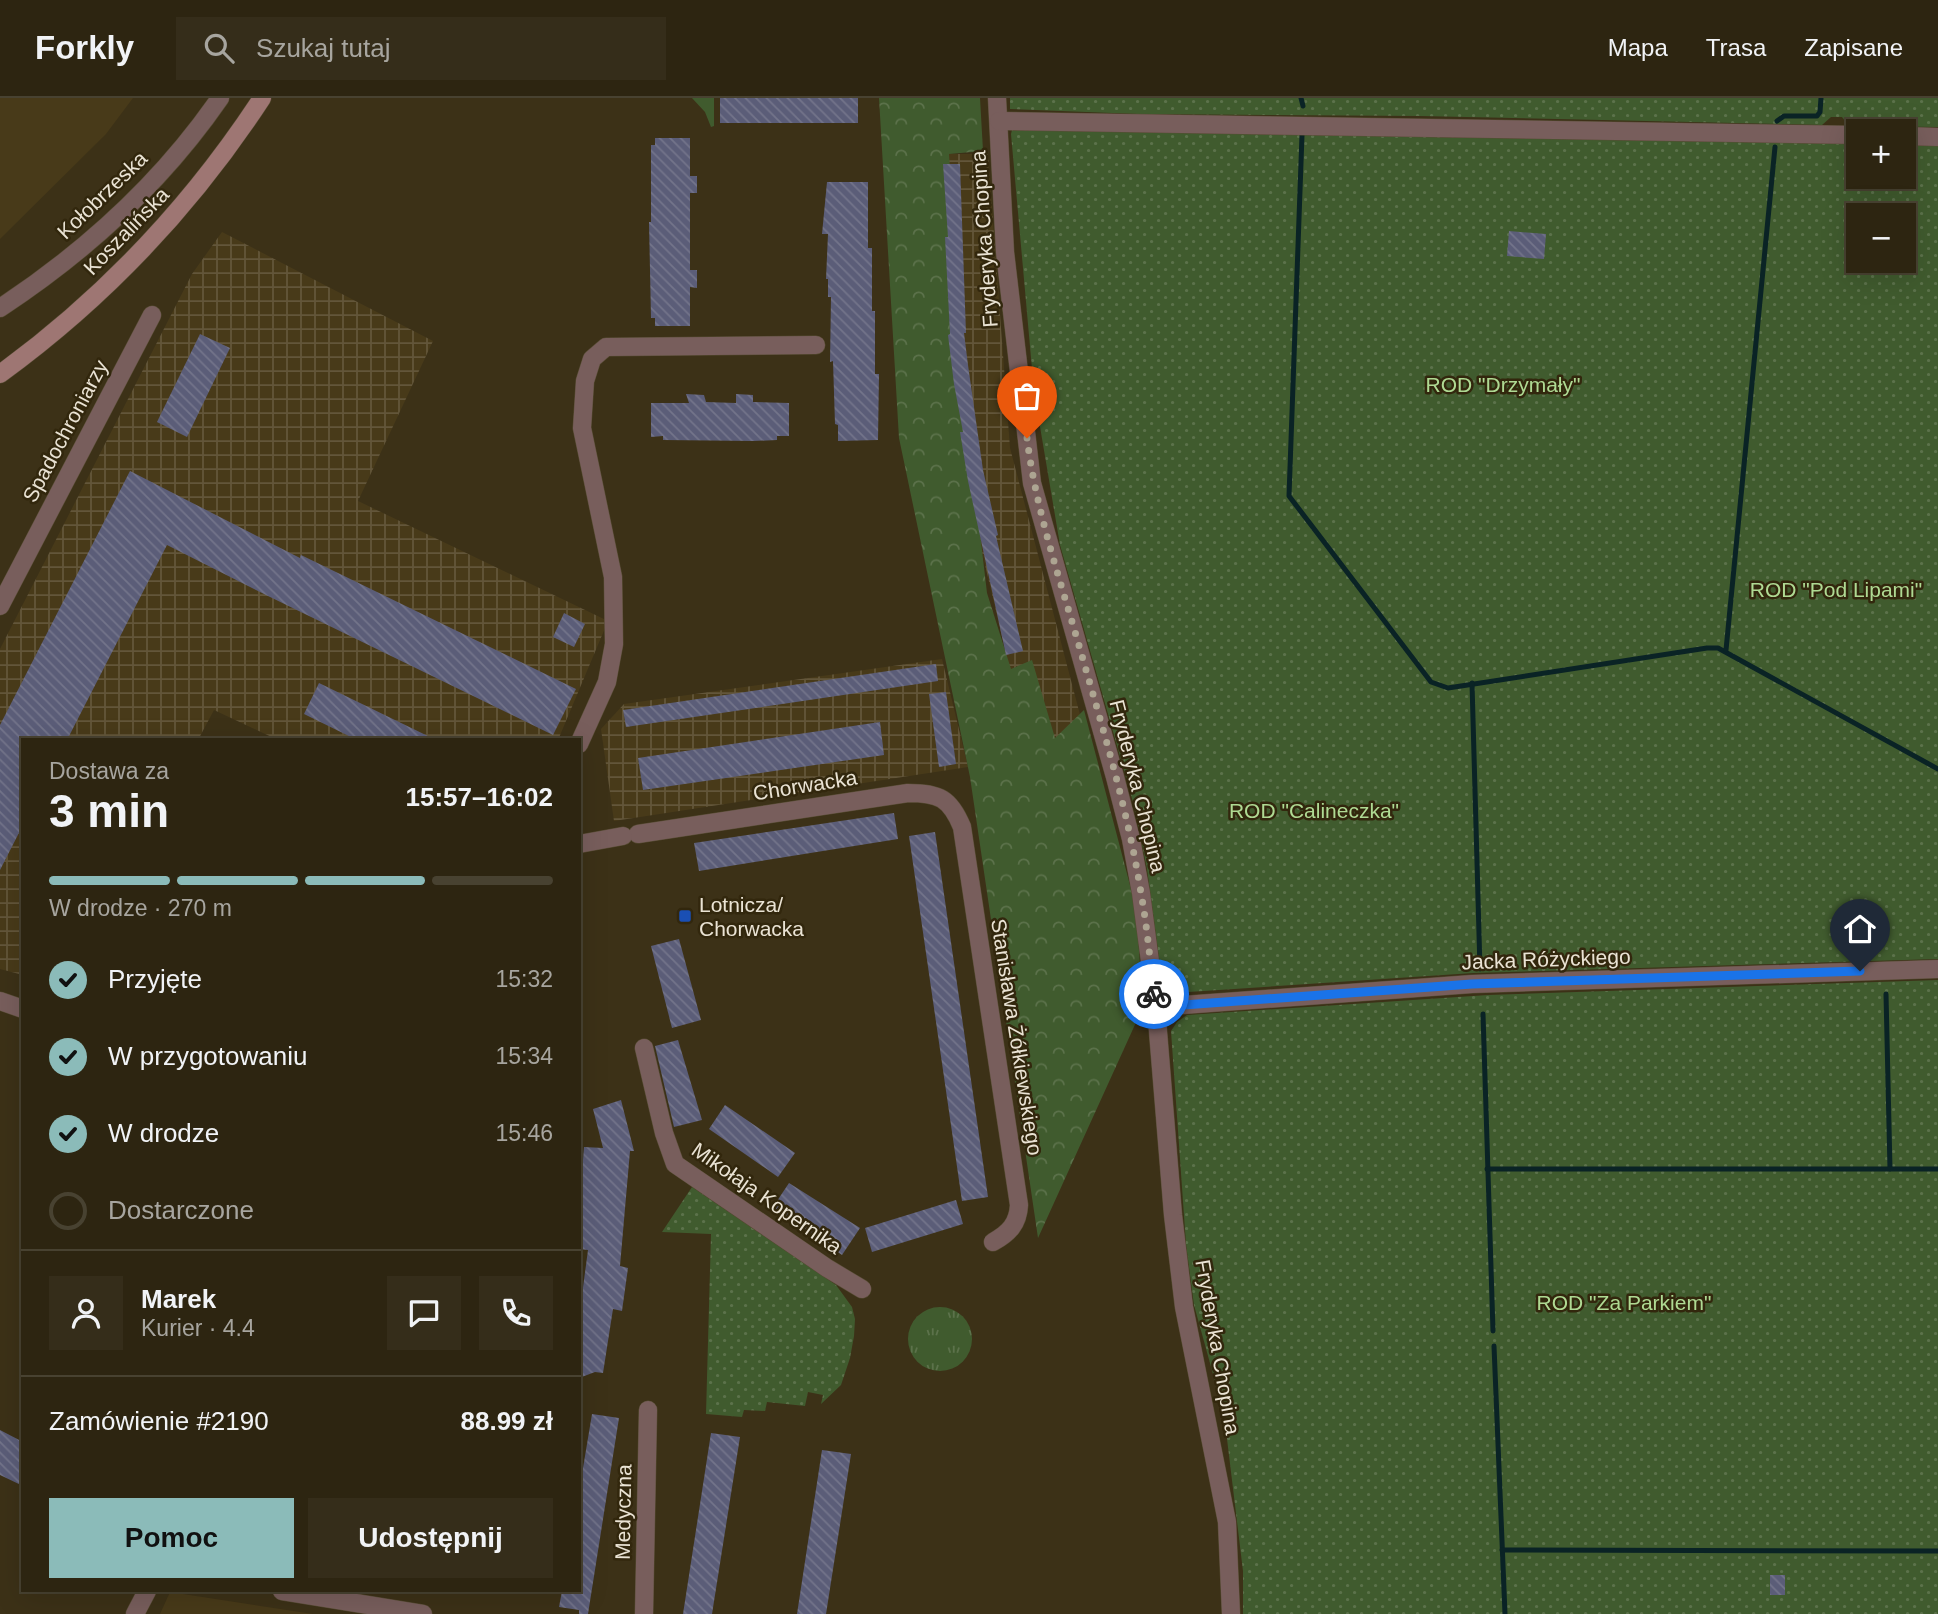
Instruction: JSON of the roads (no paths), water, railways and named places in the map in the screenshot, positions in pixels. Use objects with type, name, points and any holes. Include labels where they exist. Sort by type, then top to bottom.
[{"type":"street","name":"Kołobrzeska","points":[[0,308],[57,268],[128,206],[177,154],[220,98]]},
{"type":"street","name":"Koszalińska","points":[[0,374],[70,319],[131,261],[186,201],[262,98]]},
{"type":"street","name":"Fryderyka Chopina","points":[[997,98],[1005,252],[1032,483],[1131,839],[1141,893],[1156,1007],[1173,1215],[1183,1294],[1227,1522],[1231,1614]]},
{"type":"street","points":[[999,121],[1846,135]]},
{"type":"street","points":[[1916,136],[1938,137]]},
{"type":"street","name":"Spadochroniarzy","points":[[0,606],[152,315]]},
{"type":"street","points":[[581,740],[607,682],[614,644],[613,577],[582,428],[585,381],[592,359],[606,347],[816,345]]},
{"type":"street","name":"Chorwacka","points":[[581,844],[908,793],[937,796],[946,800],[962,827]]},
{"type":"street","name":"Stanisława Żółkiewskiego","points":[[962,827],[1020,1205],[1019,1216],[1014,1225],[1007,1234],[993,1242]]},
{"type":"street","name":"Jacka Różyckiego","points":[[1156,1007],[1472,984],[1938,969]]},
{"type":"street","points":[[0,1001],[21,1008]]},
{"type":"street","name":"Mikołaja Kopernika","points":[[645,1048],[664,1133],[675,1164],[862,1289]]},
{"type":"street","name":"Medyczna","points":[[644,1614],[648,1410]]},
{"type":"street","points":[[135,1614],[146,1592]]},
{"type":"street","points":[[288,1592],[423,1614]]},
{"type":"waterway","points":[[1301,98],[1303,106]]},
{"type":"waterway","points":[[1777,121],[1784,116],[1817,116],[1821,98]]},
{"type":"waterway","points":[[1302,135],[1289,496],[1431,682],[1448,688],[1718,648],[1938,769]]},
{"type":"waterway","points":[[1726,650],[1775,147]]},
{"type":"waterway","points":[[1472,683],[1480,969]]},
{"type":"waterway","points":[[1886,994],[1890,1169]]},
{"type":"waterway","points":[[1483,1014],[1493,1331]]},
{"type":"waterway","points":[[1487,1169],[1938,1169]]},
{"type":"waterway","points":[[1494,1346],[1505,1614]]},
{"type":"waterway","points":[[1502,1550],[1938,1551]]},
{"type":"place","name":"Lotnicza/ Chorwacka","points":[[685,916]]},
{"type":"park label","name":"ROD \"Drzymały\"","points":[[1503,384]]},
{"type":"park label","name":"ROD \"Pod Lipami\"","points":[[1836,589]]},
{"type":"park label","name":"ROD \"Calineczka\"","points":[[1314,810]]},
{"type":"park label","name":"ROD \"Za Parkiem\"","points":[[1624,1302]]}]
